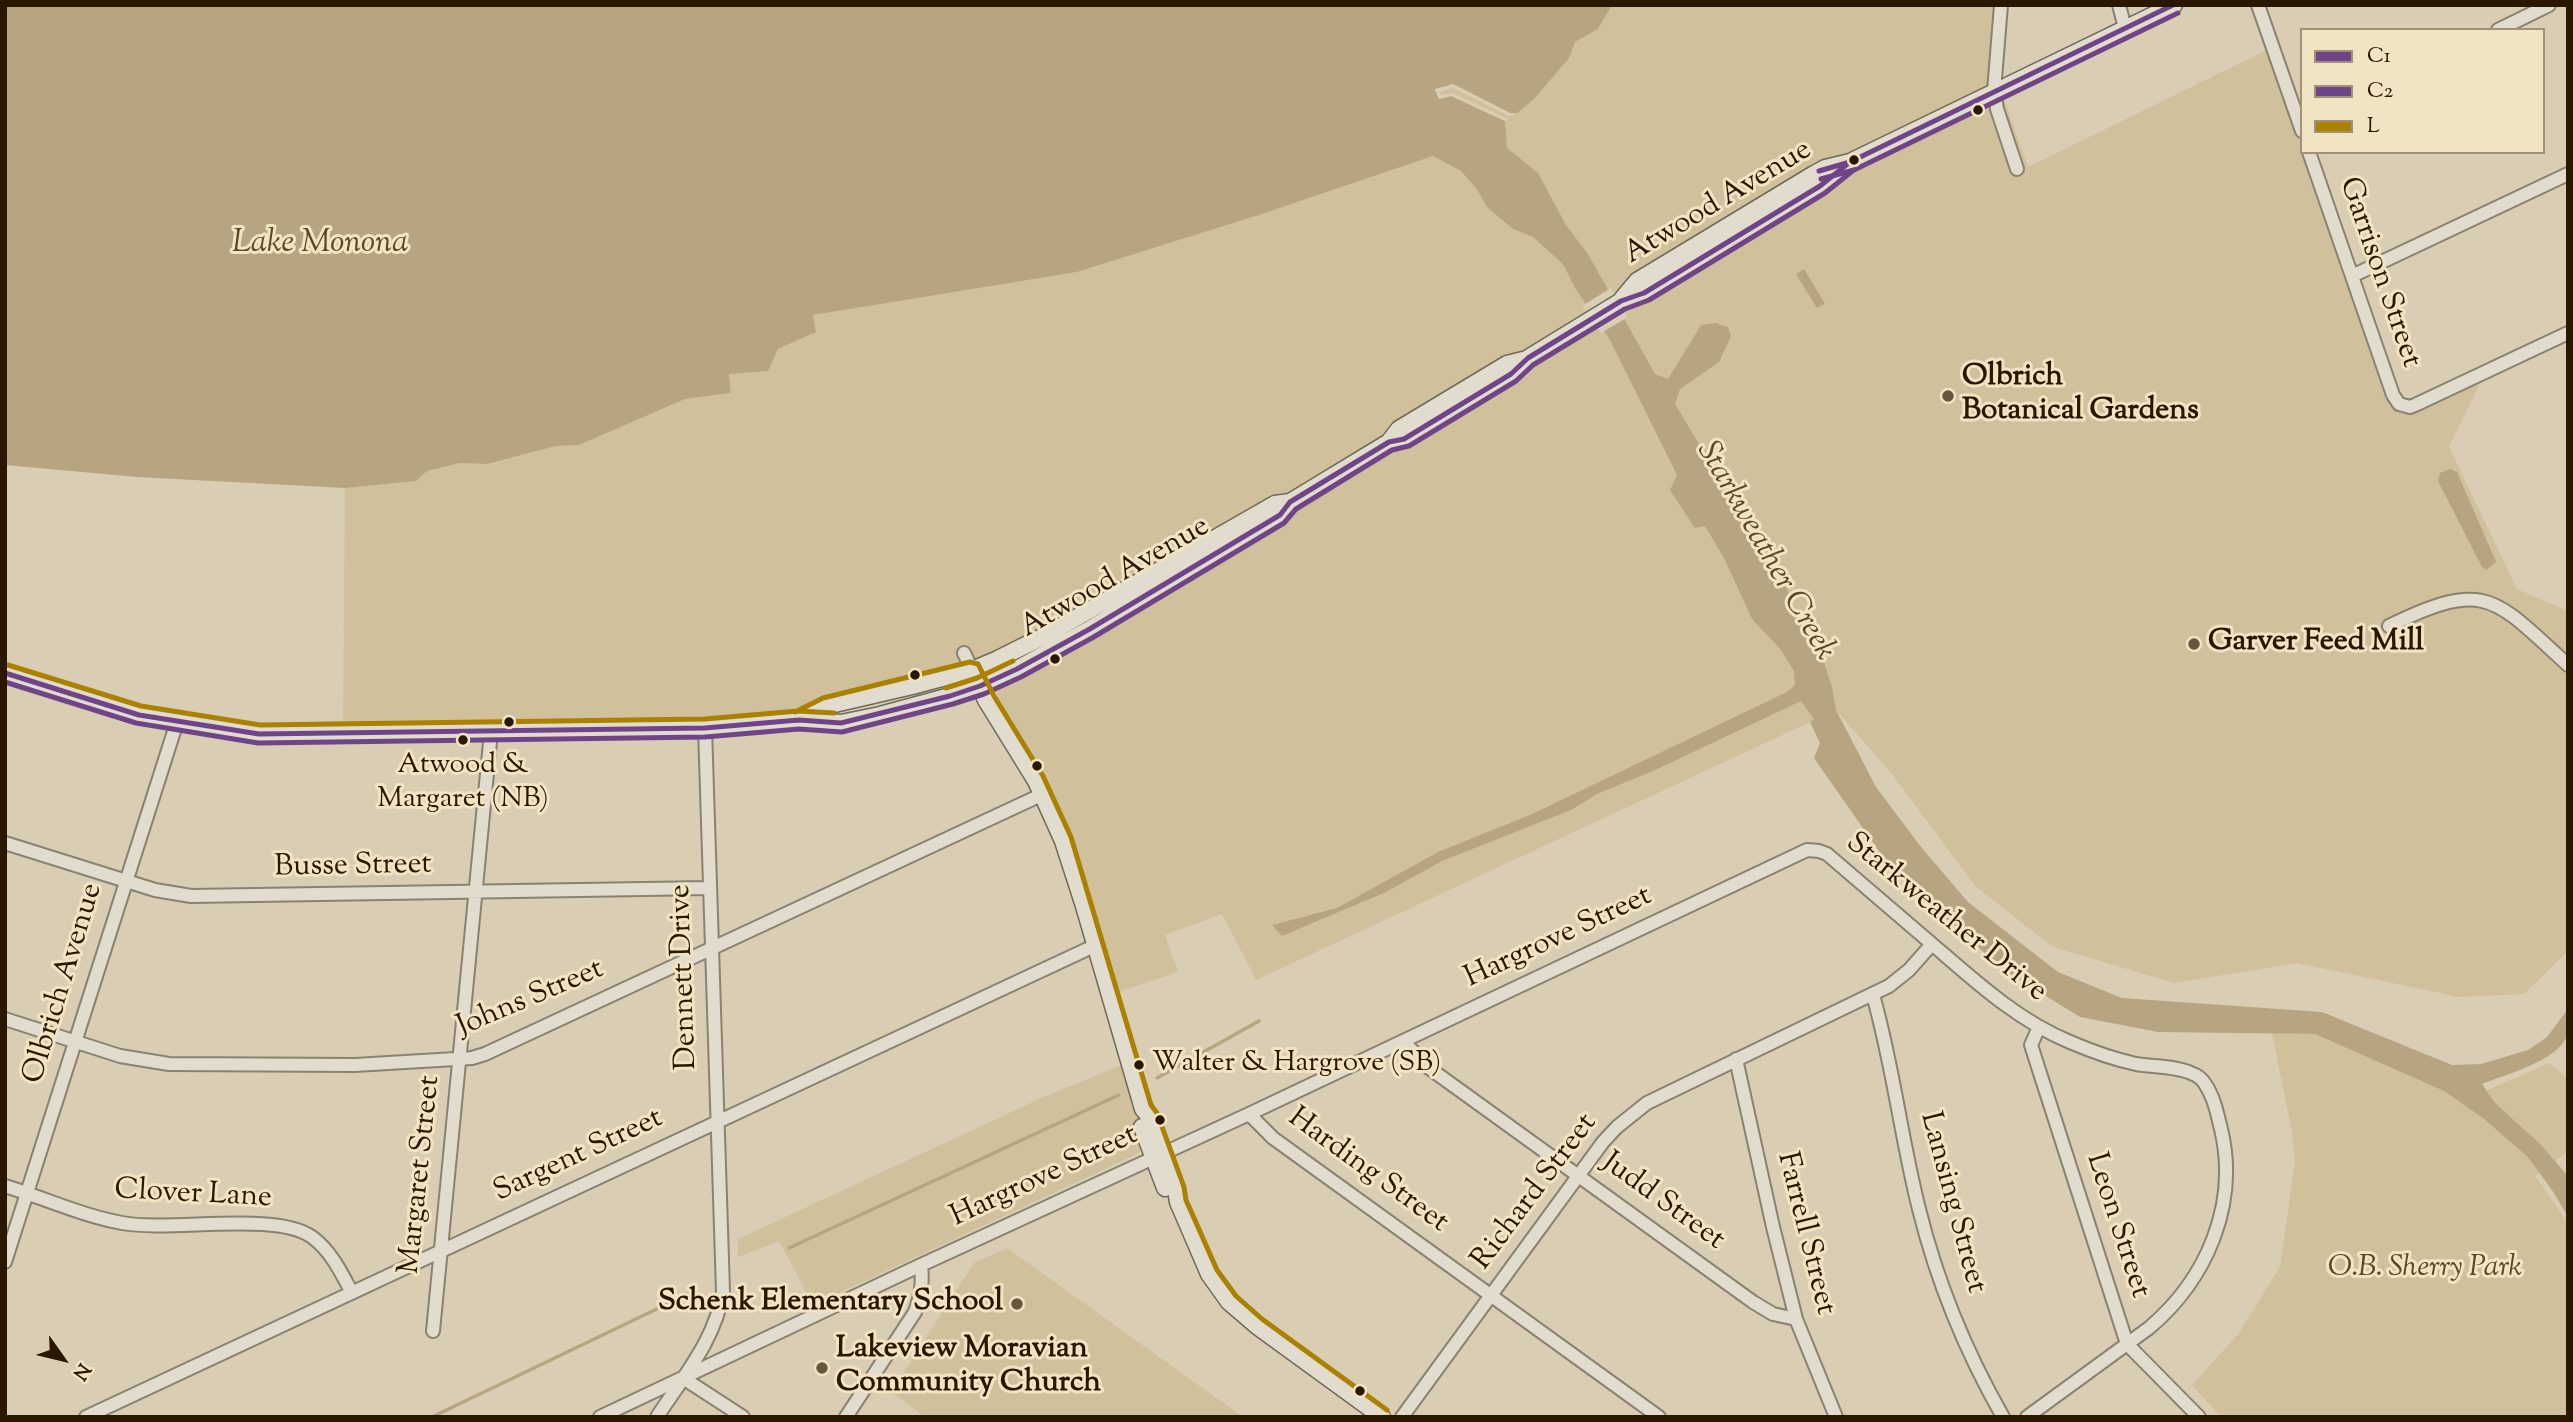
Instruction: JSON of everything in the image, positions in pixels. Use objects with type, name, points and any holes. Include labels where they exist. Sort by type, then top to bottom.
[{"type":"street","points":[[2001,5],[1994,91],[1997,109],[2017,169]]},
{"type":"street","points":[[2119,5],[2125,28]]},
{"type":"street","name":"Atwood Avenue","points":[[5,673],[139,715],[259,734],[705,728],[799,720],[841,723],[915,706],[980,686],[1088,630],[1280,515],[1290,502],[1390,442],[1404,439],[1440,418],[1511,374],[1528,358],[1586,322],[1621,301],[1644,293],[1833,178],[1850,162],[2175,5]]},
{"type":"street","points":[[2258,5],[2300,124]]},
{"type":"street","points":[[2502,28],[2549,5]]},
{"type":"street","name":"Garrison Street","points":[[2310,154],[2393,395],[2403,406],[2416,405],[2568,333]]},
{"type":"street","points":[[2352,276],[2568,174]]},
{"type":"street","name":"Atwood Avenue","points":[[799,720],[826,706],[972,670],[1046,635],[1275,504],[1290,502]]},
{"type":"street","points":[[2389,626],[2452,600],[2485,601],[2513,615],[2568,665]]},
{"type":"street","points":[[964,653],[1041,795],[1066,849],[1143,1109],[1140,1120],[1177,1190],[1178,1202],[1209,1274],[1234,1307],[1382,1417]]},
{"type":"street","name":"Olbrich Avenue","points":[[5,1262],[177,722]]},
{"type":"street","name":"Dennett Drive","points":[[657,1417],[709,1337],[723,1291],[705,728]]},
{"type":"street","name":"Margaret Street","points":[[433,1331],[491,732]]},
{"type":"street","name":"Johns Street","points":[[5,1019],[120,1056],[146,1062],[188,1066],[355,1065],[460,1060],[485,1054],[1041,795]]},
{"type":"street","name":"Busse Street","points":[[5,843],[155,890],[191,896],[709,888]]},
{"type":"street","name":"Hargrove Street","points":[[600,1417],[921,1265],[1250,1114],[1807,850],[1818,851]]},
{"type":"street","name":"Starkweather Drive","points":[[1818,851],[1827,855],[2002,1003],[2039,1027],[2100,1054],[2133,1063],[2188,1072],[2204,1082],[2214,1101],[2224,1143],[2226,1178],[2220,1217],[2208,1254],[2185,1293],[2165,1315],[2127,1344]]},
{"type":"street","name":"Richard Street","points":[[1402,1417],[1603,1142],[1640,1109],[1736,1059],[1889,986],[1909,970],[1932,944]]},
{"type":"street","name":"Sargent Street","points":[[86,1417],[1094,946]]},
{"type":"street","name":"Lansing Street","points":[[1873,995],[1886,1043],[1911,1175],[1930,1249],[1955,1320],[2003,1417]]},
{"type":"street","name":"Leon Street","points":[[2039,1027],[2031,1045],[2127,1344],[2199,1417]]},
{"type":"street","name":"Judd Street","points":[[1403,1041],[1429,1068],[1753,1303],[1773,1314],[1796,1319]]},
{"type":"street","name":"Farrell Street","points":[[1736,1059],[1796,1319],[1836,1417]]},
{"type":"street","name":"Harding Street","points":[[1250,1114],[1273,1138],[1659,1417]]},
{"type":"street","name":"Clover Lane","points":[[5,1186],[122,1223],[195,1226],[269,1224],[292,1228],[307,1234],[325,1248],[352,1293]]},
{"type":"street","points":[[846,1417],[915,1312],[923,1281],[921,1265]]},
{"type":"street","points":[[2027,1417],[2127,1344]]},
{"type":"street","points":[[682,1378],[743,1417]]},
{"type":"green space","points":[[1612,5],[2001,5],[1995,91],[2005,102],[2028,167],[2273,47],[2300,125],[2300,154],[2310,154],[2403,406],[2486,371],[2449,447],[2517,589],[2568,611],[2568,951],[2524,994],[2459,997],[2297,963],[2174,983],[2053,947],[1975,886],[1893,775],[1836,710],[1256,980],[1222,914],[1165,935],[1178,972],[1118,992],[1069,829],[1038,766],[1003,709],[983,658],[799,720],[343,734],[345,488],[416,481],[427,471],[460,463],[487,464],[556,446],[579,445],[685,399],[731,393],[729,373],[768,371],[778,349],[816,332],[813,315],[1077,272],[1262,214],[1433,156],[1439,99],[1435,89],[1569,58],[1575,42],[1598,29]]},
{"type":"green space","name":"O.B. Sherry Park","points":[[2272,1033],[2315,1034],[2444,1091],[2472,1097],[2549,1063],[2568,1079],[2568,1151],[2535,1176],[2568,1223],[2568,1417],[2221,1417],[2192,1385],[2239,1333],[2280,1267],[2295,1161],[2292,1132]]},
{"type":"green space","points":[[1122,1065],[1144,1142],[1139,1153],[813,1305],[779,1241],[738,1257],[738,1239],[1048,1095]]},
{"type":"green space","name":"Schenk Elementary School","points":[[1007,1248],[1243,1417],[925,1417],[891,1392],[974,1263]]},
{"type":"water","name":"Lake Monona","points":[[5,5],[1612,5],[1598,29],[1575,42],[1569,58],[1534,99],[1517,113],[1510,113],[1453,84],[1435,90],[1439,99],[1451,96],[1505,121],[1507,148],[1538,173],[1566,225],[1588,254],[1655,374],[1668,379],[1701,325],[1716,323],[1728,327],[1731,336],[1719,362],[1680,389],[1675,404],[1738,509],[1779,568],[1794,608],[1817,641],[1832,687],[1836,710],[1876,787],[1921,847],[1968,902],[2058,972],[2122,998],[2322,1012],[2452,1065],[2481,1064],[2528,1050],[2547,1037],[2568,1009],[2568,1033],[2552,1053],[2529,1066],[2482,1084],[2494,1102],[2541,1145],[2568,1176],[2568,1217],[2528,1157],[2483,1118],[2444,1091],[2315,1034],[2158,1032],[2080,1017],[2005,971],[1893,871],[1814,758],[1820,743],[1810,722],[1814,719],[1801,701],[1653,771],[1597,794],[1571,810],[1442,861],[1386,892],[1282,936],[1272,925],[1337,908],[1438,852],[1530,815],[1787,692],[1795,685],[1794,671],[1781,650],[1752,619],[1725,560],[1705,526],[1695,528],[1670,490],[1677,475],[1609,338],[1575,288],[1563,264],[1533,237],[1513,229],[1487,207],[1476,188],[1461,171],[1433,156],[1262,214],[1077,272],[813,315],[816,332],[778,349],[768,371],[729,374],[731,393],[685,399],[579,445],[556,446],[487,464],[460,463],[427,471],[416,481],[345,488],[137,477],[5,465]]},
{"type":"water","points":[[1804,269],[1825,304],[1817,308],[1796,274]]},
{"type":"water","points":[[2450,469],[2457,472],[2496,562],[2486,570],[2438,481],[2440,473]]},
{"type":"pier","points":[[1453,84],[1510,113],[1517,113],[1509,116],[1453,88],[1440,92],[1441,95],[1452,93],[1508,119],[1505,121],[1451,96],[1439,99],[1435,89]]},
{"type":"pier","points":[[1611,288],[1628,317],[1601,333],[1582,306]]},
{"type":"waterway","points":[[1157,1078],[1259,1021]]},
{"type":"waterway","points":[[789,1248],[1119,1095]]},
{"type":"waterway","points":[[432,1417],[692,1292]]},
{"type":"transit line","name":"C1","points":[[1819,171],[1850,162],[2173,5]]},
{"type":"transit line","name":"C2","points":[[1821,179],[1854,170],[2178,13]]},
{"type":"transit line","name":"C1","points":[[5,673],[139,715],[259,734],[705,728],[799,720],[841,723],[950,696],[1017,669],[1088,630],[1280,515],[1290,502],[1389,442],[1404,439],[1511,374],[1528,358],[1621,301],[1644,293],[1820,186],[1850,162]]},
{"type":"transit line","name":"C2","points":[[5,682],[136,723],[258,743],[705,737],[799,729],[842,732],[953,704],[984,694],[1021,677],[1092,638],[1284,523],[1296,509],[1392,450],[1409,446],[1516,381],[1533,365],[1625,309],[1649,300],[1825,193],[1855,169]]},
{"type":"transit line","name":"L","points":[[946,688],[977,678],[1013,661]]},
{"type":"transit line","name":"L","points":[[795,712],[823,698],[970,662],[978,664],[994,696],[1043,776],[1071,837],[1151,1105],[1157,1113],[1184,1187],[1186,1200],[1217,1270],[1236,1296],[1262,1319],[1387,1410]]},
{"type":"transit line","name":"L","points":[[8,665],[141,706],[260,725],[705,719],[798,711],[834,713]]},
{"type":"place","name":"Olbrich Botanical Gardens","points":[[1948,396]]},
{"type":"place","name":"Garver Feed Mill","points":[[2194,644]]},
{"type":"place","name":"Atwood & Margaret (NB)","points":[[463,740]]},
{"type":"place","name":"Walter & Hargrove (SB)","points":[[1139,1065]]},
{"type":"place","name":"Schenk Elementary School","points":[[1017,1304]]},
{"type":"place","name":"Lakeview Moravian Community Church","points":[[822,1368]]},
{"type":"water label","name":"Starkweather Creek","points":[[1764,552]]}]
